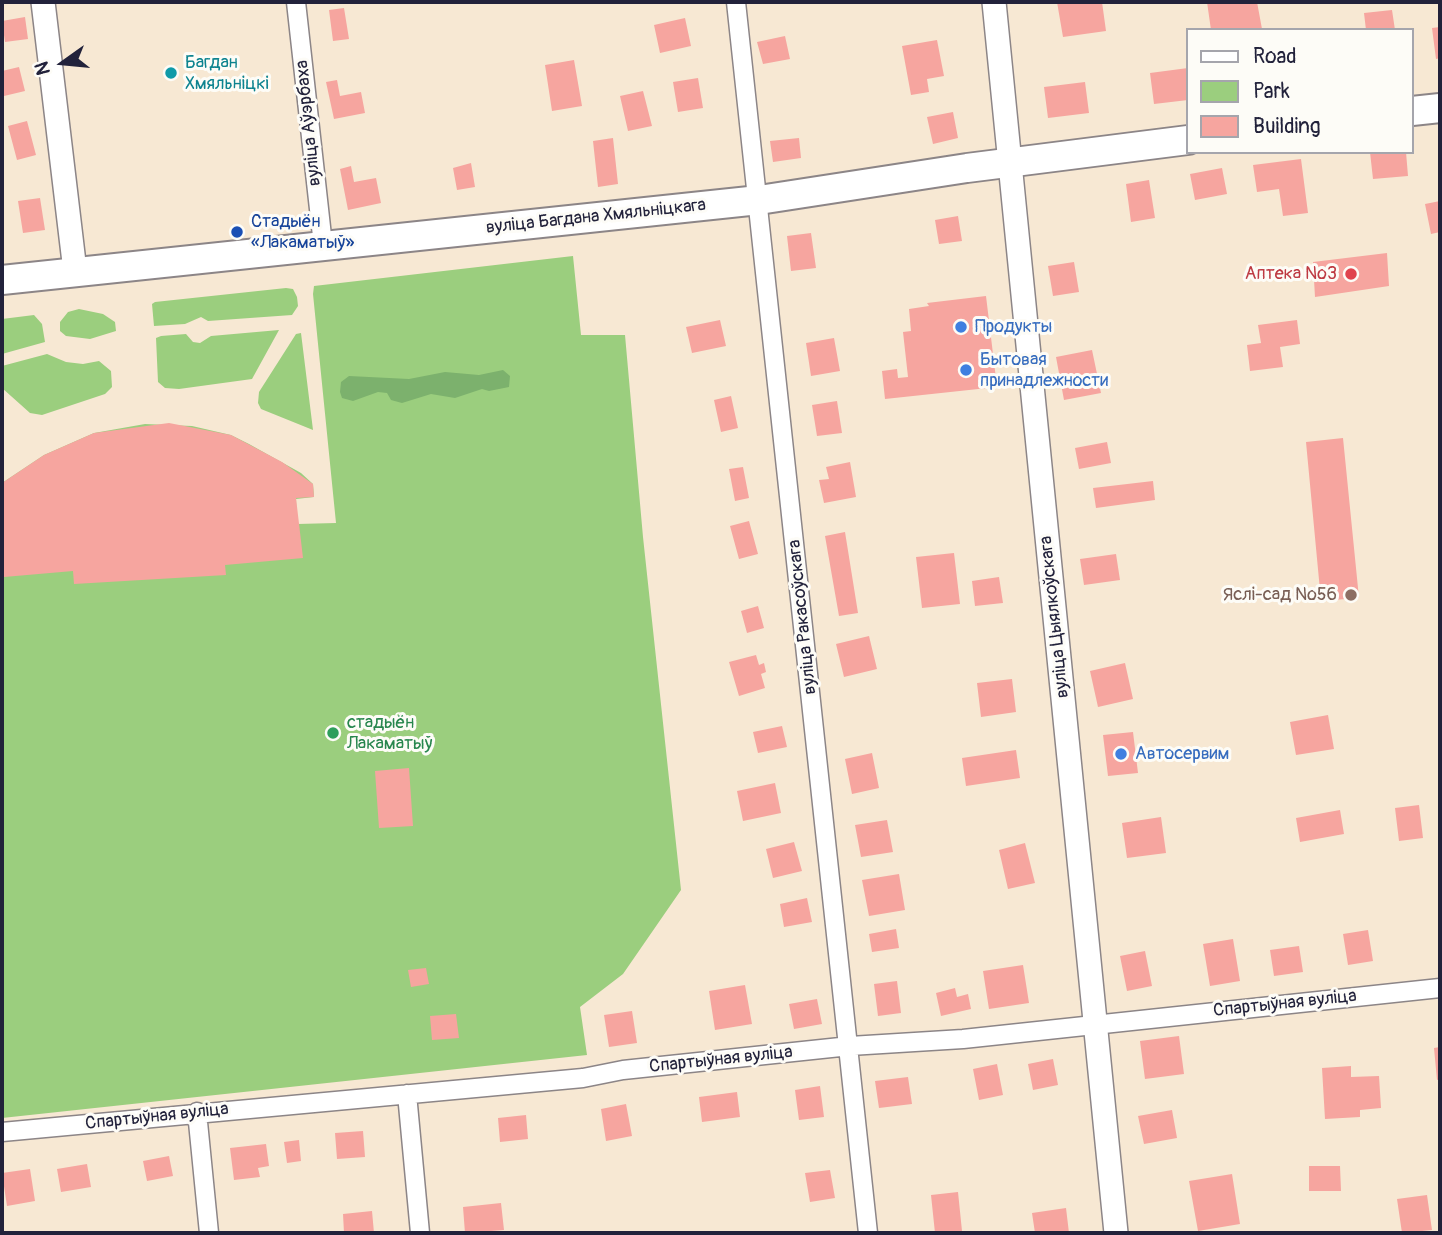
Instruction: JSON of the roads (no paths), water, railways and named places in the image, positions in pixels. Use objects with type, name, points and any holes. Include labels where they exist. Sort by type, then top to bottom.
[{"type":"main road","points":[[1414,111],[1440,108]]},
{"type":"main road","name":"вуліца Багдана Хмяльніцкага","points":[[2,280],[759,200],[1186,140]]},
{"type":"street","points":[[43,2],[75,271]]},
{"type":"street","name":"вуліца Аўэрбаха","points":[[296,2],[323,244]]},
{"type":"street","name":"вуліца Ракасоўскага","points":[[736,2],[868,1233]]},
{"type":"street","name":"вуліца Цыялкоўскага","points":[[994,2],[1116,1233]]},
{"type":"street","name":"Спартыўная вуліца","points":[[2,1132],[583,1078],[623,1070],[850,1046],[963,1039],[1440,988]]},
{"type":"street","points":[[407,1094],[419,1233]]},
{"type":"street","points":[[197,1112],[209,1233]]},
{"type":"place","name":"Багдан Хмяльніцкі","points":[[171,73]]},
{"type":"place","name":"Стадыён «Лакаматыў»","points":[[237,232]]},
{"type":"place","name":"Аптека №3","points":[[1351,274]]},
{"type":"place","name":"Продукты","points":[[961,327]]},
{"type":"place","name":"Бытовая принадлежности","points":[[966,370]]},
{"type":"place","name":"Яслі-сад №56","points":[[1351,595]]},
{"type":"place","name":"стадыён Лакаматыў","points":[[333,733]]},
{"type":"place","name":"Автосервим","points":[[1121,754]]}]
